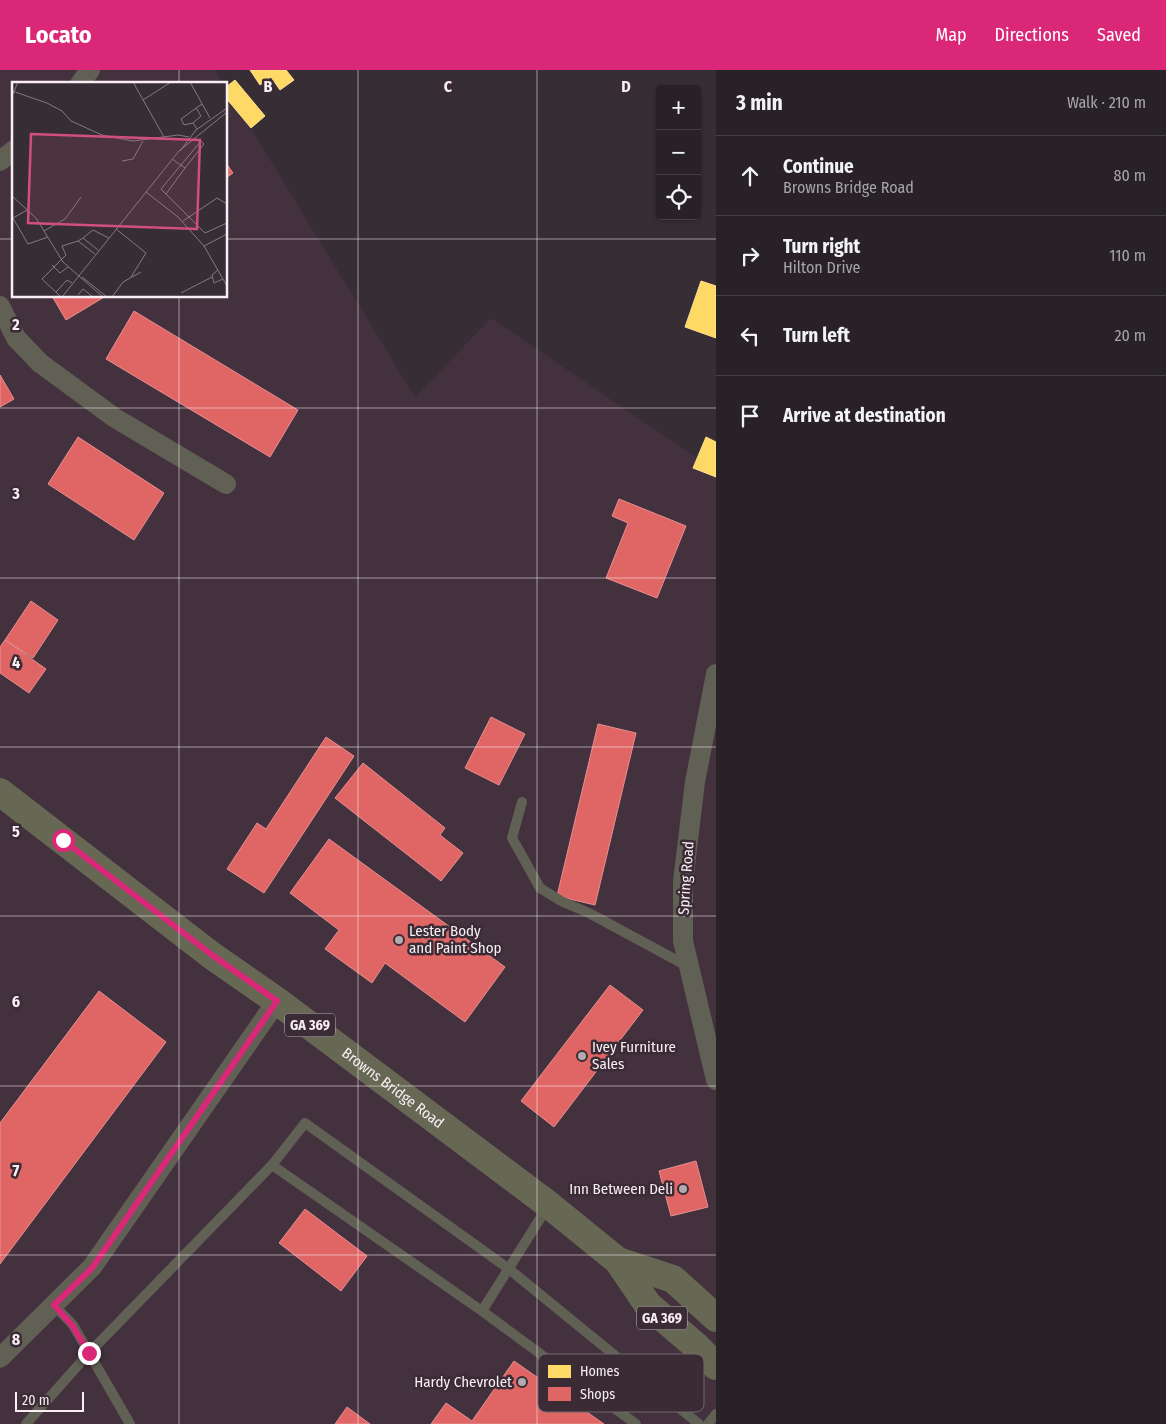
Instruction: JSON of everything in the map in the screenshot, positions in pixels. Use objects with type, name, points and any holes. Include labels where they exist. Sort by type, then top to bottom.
[{"type":"main road","name":"Browns Bridge Road","points":[[0,792],[212,955],[277,1001],[549,1206],[618,1261],[648,1305],[696,1346],[716,1366]]},
{"type":"main road","name":"Browns Bridge Road","points":[[618,1261],[673,1279],[716,1318]]},
{"type":"street","points":[[81,82],[90,70]]},
{"type":"street","points":[[0,160],[12,151]]},
{"type":"street","points":[[0,306],[16,338],[40,363],[115,418],[226,484]]},
{"type":"street","name":"Spring Road","points":[[716,674],[695,782],[683,882],[683,941],[716,1080]]},
{"type":"street","points":[[0,1358],[92,1268],[277,1001]]},
{"type":"lane","points":[[522,802],[512,838],[540,888],[561,901],[589,913],[690,967]]},
{"type":"lane","points":[[26,1424],[89,1353],[272,1165],[305,1123],[509,1269],[613,1354]]},
{"type":"lane","points":[[272,1165],[541,1354]]},
{"type":"lane","points":[[482,1311],[549,1206]]},
{"type":"lane","points":[[54,1305],[72,1325],[130,1424]]},
{"type":"lane","points":[[620,1412],[636,1424]]},
{"type":"lane","points":[[683,1412],[698,1424]]},
{"type":"lane","points":[[708,1424],[716,1414]]},
{"type":"shaded area","points":[[0,70],[215,70],[223,82],[12,82],[12,298],[228,298],[228,91],[415,397],[491,318],[716,471],[716,1424],[0,1424]]},
{"type":"building: Homes","points":[[250,70],[286,70],[294,80],[280,90],[271,77],[260,85]]},
{"type":"building: Homes","points":[[235,80],[265,116],[251,128],[228,100],[228,85]]},
{"type":"building: Homes","points":[[701,281],[716,286],[716,338],[685,327]]},
{"type":"building: Homes","points":[[706,437],[716,442],[716,477],[693,468]]},
{"type":"building: Shops","points":[[228,166],[233,173],[228,177]]},
{"type":"building: Shops","points":[[53,298],[103,298],[66,320]]},
{"type":"building: Shops","points":[[134,311],[298,410],[270,457],[106,359]]},
{"type":"building: Shops","points":[[0,375],[14,399],[0,407]]},
{"type":"building: Shops","points":[[78,437],[164,493],[134,540],[48,484]]},
{"type":"building: Shops","points":[[619,499],[686,526],[657,598],[606,578],[628,523],[612,516]]},
{"type":"building: Shops","points":[[31,601],[58,620],[33,658],[5,640]]},
{"type":"building: Shops","points":[[5,640],[46,669],[29,693],[0,673],[0,647]]},
{"type":"building: Shops","points":[[491,717],[525,734],[499,785],[465,768]]},
{"type":"building: Shops","points":[[598,724],[636,733],[595,905],[557,896]]},
{"type":"building: Shops","points":[[326,737],[354,756],[264,893],[227,869],[257,823],[266,829]]},
{"type":"building: Shops","points":[[363,763],[445,828],[440,835],[463,853],[441,881],[335,798]]},
{"type":"building: Shops","name":"Lester Body and Paint Shop","points":[[329,839],[505,967],[465,1022],[385,963],[372,983],[325,949],[339,930],[290,893]]},
{"type":"building: Shops","name":"Ivey Furniture Sales","points":[[610,985],[643,1010],[554,1127],[521,1101]]},
{"type":"building: Shops","points":[[99,991],[166,1042],[0,1264],[0,1123]]},
{"type":"building: Shops","name":"Inn Between Deli","points":[[696,1161],[708,1207],[671,1216],[659,1171]]},
{"type":"building: Shops","points":[[305,1209],[367,1256],[341,1291],[279,1243]]},
{"type":"building: Shops","name":"Hardy Chevrolet","points":[[514,1361],[538,1378],[538,1412],[587,1412],[604,1424],[431,1424],[446,1403],[472,1421]]},
{"type":"building: Shops","points":[[347,1407],[370,1424],[335,1424]]},
{"type":"place","name":"Lester Body and Paint Shop","points":[[399,940]]},
{"type":"place","name":"Ivey Furniture Sales","points":[[582,1056]]},
{"type":"place","name":"Inn Between Deli","points":[[683,1189]]},
{"type":"place","name":"Hardy Chevrolet","points":[[522,1382]]},
{"type":"route","points":[[63,840],[212,955],[277,1001],[92,1268],[54,1305],[72,1325],[89,1353]]}]
